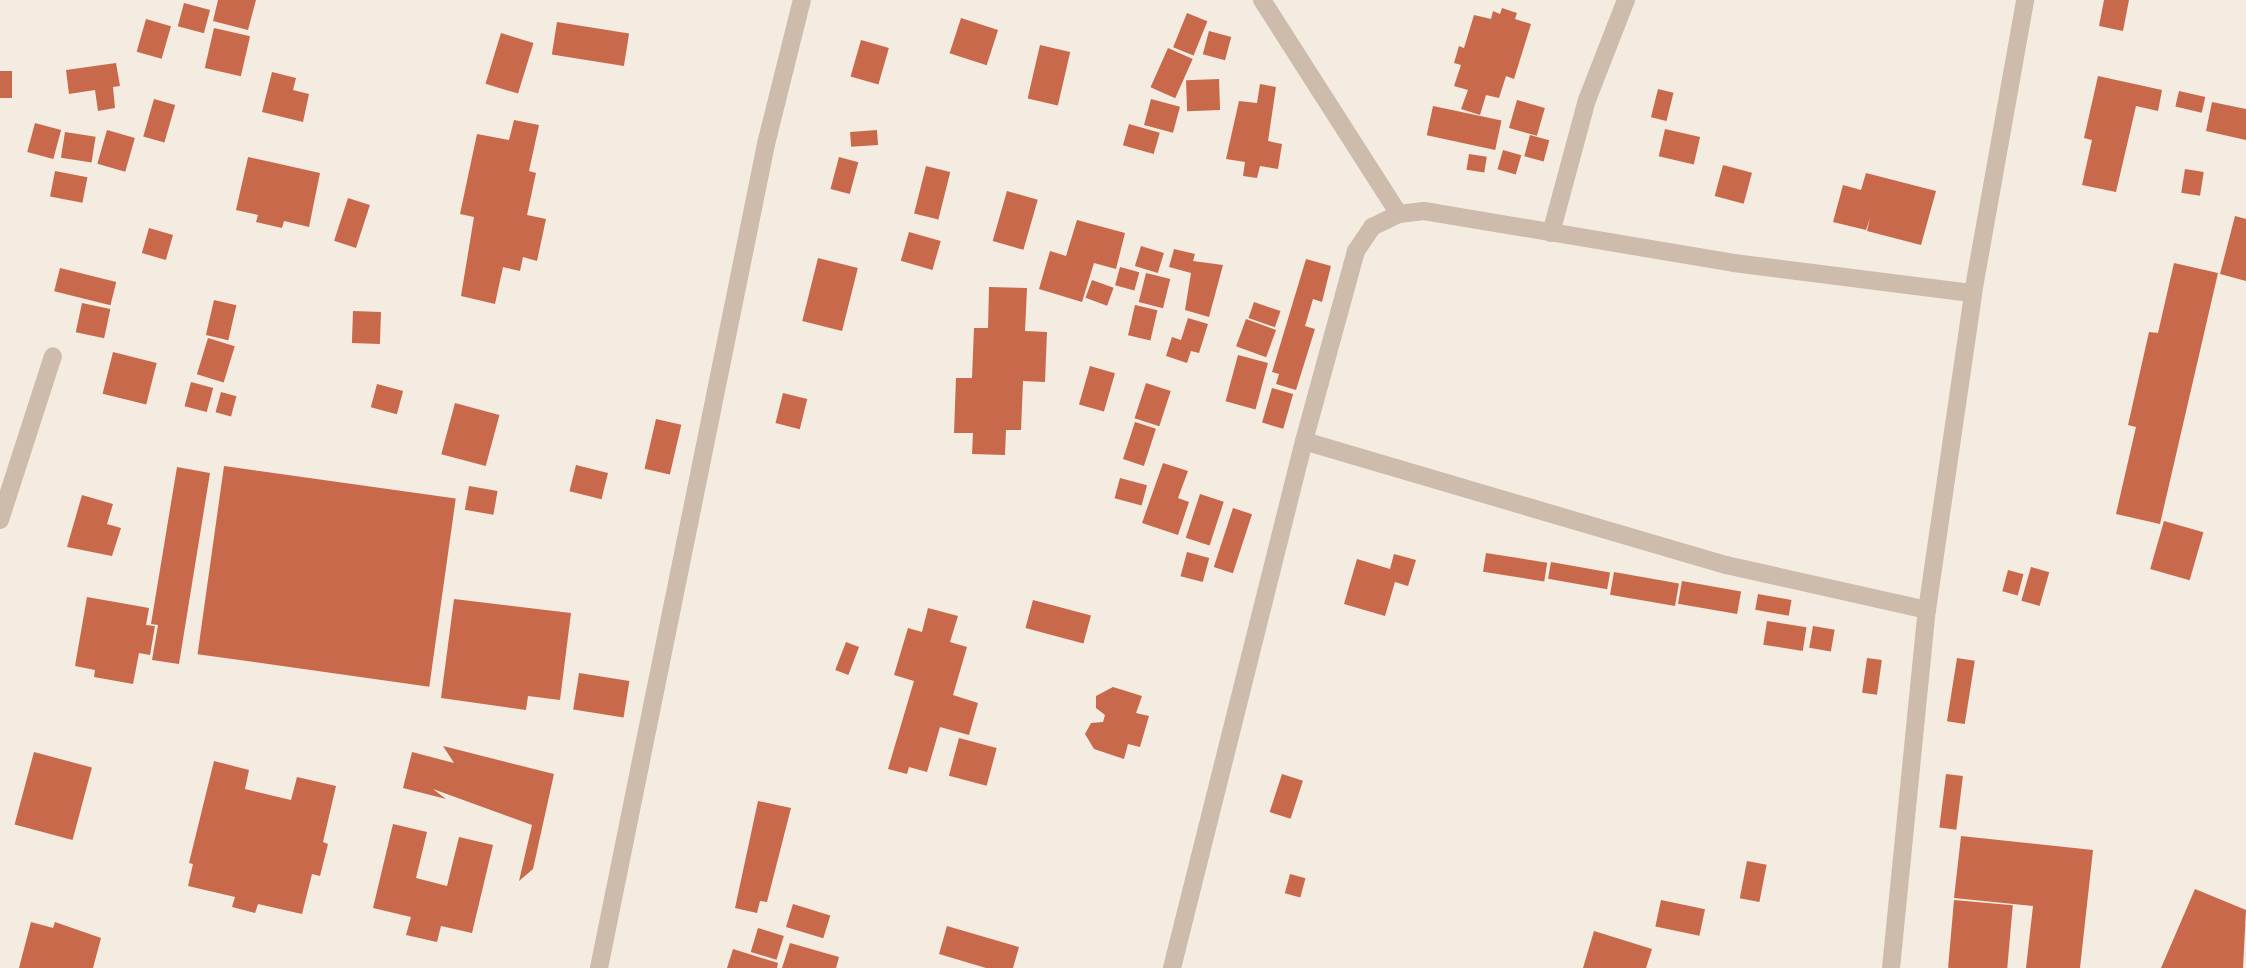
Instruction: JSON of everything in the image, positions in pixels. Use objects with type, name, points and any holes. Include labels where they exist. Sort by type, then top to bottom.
[{"type":"street","points":[[598,968],[766,144],[802,0]]},
{"type":"street","points":[[1262,0],[1399,214]]},
{"type":"street","points":[[1551,233],[1587,100],[1626,0]]},
{"type":"street","points":[[1891,968],[1927,610],[1973,293],[2025,0]]},
{"type":"street","points":[[1172,968],[1304,441],[1356,251],[1372,227],[1399,214],[1424,211],[1859,282],[1973,293]]},
{"type":"street","points":[[0,520],[53,356]]},
{"type":"street","points":[[1304,441],[1726,565],[1927,610]]},
{"type":"building","points":[[218,0],[256,0],[248,30],[213,21]]},
{"type":"building","points":[[2104,0],[2129,0],[2123,31],[2099,26]]},
{"type":"building","points":[[184,3],[210,10],[204,33],[178,26]]},
{"type":"building","points":[[1502,8],[1517,13],[1515,19],[1531,24],[1514,79],[1506,76],[1499,98],[1486,95],[1480,115],[1461,109],[1468,90],[1454,86],[1461,65],[1454,63],[1459,46],[1464,48],[1474,15],[1491,19],[1493,11],[1500,14]]},
{"type":"building","points":[[1187,13],[1207,21],[1194,56],[1173,47]]},
{"type":"building","points":[[961,18],[998,30],[987,65],[950,53]]},
{"type":"building","points":[[146,19],[171,26],[162,59],[137,52]]},
{"type":"building","points":[[557,22],[629,33],[624,66],[552,55]]},
{"type":"building","points":[[214,28],[250,36],[241,76],[205,68]]},
{"type":"building","points":[[1209,31],[1231,37],[1225,60],[1203,54]]},
{"type":"building","points":[[501,33],[534,43],[518,94],[486,84]]},
{"type":"building","points":[[861,40],[889,48],[878,85],[851,77]]},
{"type":"building","points":[[1040,45],[1070,52],[1058,106],[1028,99]]},
{"type":"building","points":[[1168,48],[1193,59],[1175,98],[1151,87]]},
{"type":"building","points":[[116,63],[120,86],[113,87],[115,108],[98,111],[95,90],[69,94],[66,70]]},
{"type":"building","points":[[0,71],[12,71],[12,98],[0,98]]},
{"type":"building","points":[[272,72],[296,78],[293,90],[309,94],[303,122],[262,112]]},
{"type":"building","points":[[2098,76],[2162,90],[2158,111],[2136,106],[2116,192],[2082,185],[2092,140],[2084,138]]},
{"type":"building","points":[[1219,79],[1220,110],[1187,111],[1186,80]]},
{"type":"building","points":[[1260,84],[1276,87],[1268,141],[1282,144],[1278,169],[1260,166],[1257,178],[1243,176],[1245,162],[1226,159],[1239,101],[1257,103]]},
{"type":"building","points":[[1658,89],[1674,93],[1667,121],[1651,117]]},
{"type":"building","points":[[2179,91],[2205,97],[2202,113],[2175,107]]},
{"type":"building","points":[[154,99],[175,105],[164,143],[143,136]]},
{"type":"building","points":[[1151,99],[1180,107],[1173,133],[1144,125]]},
{"type":"building","points":[[1517,100],[1545,108],[1537,136],[1509,128]]},
{"type":"building","points":[[2212,102],[2246,109],[2246,140],[2206,131]]},
{"type":"building","points":[[1433,106],[1501,121],[1495,150],[1427,135]]},
{"type":"building","points":[[514,120],[539,125],[529,171],[536,173],[527,215],[546,219],[537,261],[523,257],[520,271],[503,267],[495,304],[461,296],[474,217],[460,214],[477,134],[509,140]]},
{"type":"building","points":[[35,123],[61,130],[53,159],[27,152]]},
{"type":"building","points":[[1129,124],[1160,133],[1154,154],[1123,145]]},
{"type":"building","points":[[1665,129],[1700,137],[1694,164],[1659,156]]},
{"type":"building","points":[[107,130],[135,138],[125,172],[97,164]]},
{"type":"building","points":[[877,130],[878,145],[851,147],[850,132]]},
{"type":"building","points":[[65,132],[96,137],[92,163],[61,158]]},
{"type":"building","points":[[1530,135],[1549,140],[1544,161],[1524,156]]},
{"type":"building","points":[[1503,150],[1521,155],[1516,174],[1497,169]]},
{"type":"building","points":[[1469,154],[1487,157],[1484,173],[1466,170]]},
{"type":"building","points":[[248,157],[320,173],[309,227],[284,221],[282,228],[256,222],[258,215],[236,210]]},
{"type":"building","points":[[839,157],[858,162],[850,194],[830,189]]},
{"type":"building","points":[[1723,165],[1752,173],[1744,204],[1715,196]]},
{"type":"building","points":[[926,166],[950,172],[938,220],[914,214]]},
{"type":"building","points":[[2185,169],[2204,172],[2200,196],[2181,193]]},
{"type":"building","points":[[55,171],[87,177],[82,203],[50,197]]},
{"type":"building","points":[[1866,173],[1936,191],[1921,245],[1867,231],[1870,218],[1866,230],[1833,222],[1843,185],[1861,190]]},
{"type":"building","points":[[1007,191],[1038,200],[1023,250],[993,241]]},
{"type":"building","points":[[348,198],[370,205],[356,248],[334,241]]},
{"type":"building","points":[[2235,216],[2246,219],[2246,281],[2220,274]]},
{"type":"building","points":[[1077,220],[1125,233],[1116,269],[1094,263],[1082,302],[1039,289],[1050,251],[1066,256]]},
{"type":"building","points":[[149,228],[173,235],[166,260],[142,253]]},
{"type":"building","points":[[909,232],[941,241],[932,270],[901,261]]},
{"type":"building","points":[[1141,246],[1164,253],[1158,273],[1135,266]]},
{"type":"building","points":[[1174,249],[1195,254],[1193,261],[1223,265],[1209,317],[1185,310],[1191,273],[1169,267]]},
{"type":"building","points":[[818,258],[858,268],[842,331],[802,321]]},
{"type":"building","points":[[1306,259],[1331,266],[1322,302],[1313,299],[1305,326],[1315,329],[1296,390],[1276,384],[1279,374],[1272,372]]},
{"type":"building","points":[[2174,263],[2218,273],[2160,524],[2116,514],[2136,427],[2128,425],[2149,332],[2158,333]]},
{"type":"building","points":[[1120,267],[1139,272],[1134,291],[1115,285]]},
{"type":"building","points":[[60,268],[116,282],[110,305],[54,291]]},
{"type":"building","points":[[1146,273],[1170,279],[1163,308],[1139,302]]},
{"type":"building","points":[[1092,280],[1114,288],[1107,306],[1086,298]]},
{"type":"building","points":[[989,287],[1027,288],[1025,331],[1047,332],[1045,382],[1023,381],[1021,430],[1006,430],[1005,455],[972,454],[973,433],[954,433],[956,378],[972,378],[974,328],[988,328]]},
{"type":"building","points":[[214,300],[236,305],[228,340],[206,335]]},
{"type":"building","points":[[1254,302],[1280,311],[1275,327],[1248,318]]},
{"type":"building","points":[[82,303],[110,309],[104,338],[76,332]]},
{"type":"building","points":[[1135,305],[1157,310],[1150,340],[1128,335]]},
{"type":"building","points":[[353,311],[381,312],[380,344],[352,343]]},
{"type":"building","points":[[1188,318],[1208,324],[1199,353],[1191,351],[1187,363],[1166,356],[1172,337],[1181,340]]},
{"type":"building","points":[[1246,319],[1276,330],[1266,357],[1236,346]]},
{"type":"building","points":[[208,338],[235,346],[224,383],[197,374]]},
{"type":"building","points":[[113,352],[157,363],[146,405],[103,394]]},
{"type":"building","points":[[1238,355],[1268,363],[1256,409],[1226,401]]},
{"type":"building","points":[[1090,366],[1115,373],[1104,412],[1079,404]]},
{"type":"building","points":[[191,382],[213,388],[207,412],[185,406]]},
{"type":"building","points":[[1146,383],[1171,391],[1159,426],[1135,418]]},
{"type":"building","points":[[377,384],[403,391],[397,414],[371,407]]},
{"type":"building","points":[[1272,388],[1293,394],[1283,429],[1262,423]]},
{"type":"building","points":[[221,392],[236,396],[231,416],[216,412]]},
{"type":"building","points":[[783,393],[807,399],[800,429],[776,423]]},
{"type":"building","points":[[455,403],[499,415],[486,466],[441,454]]},
{"type":"building","points":[[656,419],[681,425],[670,475],[645,469]]},
{"type":"building","points":[[1135,422],[1156,429],[1144,466],[1123,459]]},
{"type":"building","points":[[1163,463],[1188,471],[1178,498],[1189,502],[1178,535],[1142,523]]},
{"type":"building","points":[[576,465],[608,473],[601,499],[569,491]]},
{"type":"building","points":[[224,466],[456,499],[429,687],[198,654]]},
{"type":"building","points":[[177,467],[210,473],[179,664],[152,660],[158,625],[151,624]]},
{"type":"building","points":[[1120,478],[1147,485],[1142,506],[1115,498]]},
{"type":"building","points":[[469,486],[498,491],[493,515],[465,510]]},
{"type":"building","points":[[1200,494],[1224,502],[1210,545],[1186,538]]},
{"type":"building","points":[[82,495],[113,504],[107,524],[121,528],[112,556],[67,547]]},
{"type":"building","points":[[1233,508],[1252,514],[1233,573],[1214,567]]},
{"type":"building","points":[[2164,521],[2203,532],[2190,580],[2150,569]]},
{"type":"building","points":[[1187,552],[1209,558],[1203,582],[1181,576]]},
{"type":"building","points":[[1486,553],[1547,563],[1544,581],[1483,572]]},
{"type":"building","points":[[1394,554],[1416,560],[1408,586],[1395,582],[1385,616],[1344,604],[1357,559],[1390,569]]},
{"type":"building","points":[[1551,562],[1610,572],[1607,589],[1548,579]]},
{"type":"building","points":[[2031,567],[2049,572],[2040,606],[2021,601]]},
{"type":"building","points":[[2008,570],[2023,574],[2018,595],[2002,591]]},
{"type":"building","points":[[1614,572],[1679,583],[1675,606],[1610,595]]},
{"type":"building","points":[[1682,581],[1741,591],[1737,614],[1678,604]]},
{"type":"building","points":[[1758,594],[1791,600],[1789,616],[1755,610]]},
{"type":"building","points":[[87,597],[149,608],[146,625],[155,626],[150,655],[139,653],[133,684],[94,677],[95,670],[75,666]]},
{"type":"building","points":[[454,599],[571,613],[560,700],[528,696],[526,710],[441,698]]},
{"type":"building","points":[[1033,600],[1091,616],[1083,644],[1025,628]]},
{"type":"building","points":[[928,608],[958,616],[950,642],[967,647],[953,695],[978,703],[969,735],[940,727],[927,772],[909,767],[907,774],[888,769],[914,681],[894,675],[908,628],[922,632]]},
{"type":"building","points":[[1767,621],[1807,627],[1803,651],[1763,645]]},
{"type":"building","points":[[1813,626],[1835,630],[1831,651],[1809,648]]},
{"type":"building","points":[[846,642],[859,647],[848,675],[835,670]]},
{"type":"building","points":[[1867,658],[1882,660],[1877,695],[1862,693]]},
{"type":"building","points":[[1957,658],[1975,661],[1965,724],[1947,721]]},
{"type":"building","points":[[579,673],[629,681],[624,718],[573,710]]},
{"type":"building","points":[[1113,687],[1142,696],[1136,713],[1149,716],[1140,747],[1128,744],[1124,759],[1094,749],[1085,734],[1091,723],[1103,722],[1105,715],[1096,708],[1096,696]]},
{"type":"building","points":[[959,738],[997,748],[987,786],[949,776]]},
{"type":"building","points":[[443,746],[554,774],[533,869],[519,881],[532,825],[433,789],[446,799],[403,788],[412,752],[454,763]]},
{"type":"building","points":[[34,752],[92,768],[73,840],[15,824]]},
{"type":"building","points":[[214,761],[249,770],[245,789],[291,800],[297,777],[336,786],[323,842],[328,844],[320,876],[312,874],[302,914],[258,904],[255,913],[232,907],[235,897],[188,886],[193,864],[189,863]]},
{"type":"building","points":[[1282,774],[1303,781],[1291,819],[1270,812]]},
{"type":"building","points":[[1946,774],[1963,776],[1956,830],[1939,828]]},
{"type":"building","points":[[758,801],[791,808],[767,902],[760,901],[757,913],[735,908]]},
{"type":"building","points":[[393,824],[427,832],[416,878],[447,886],[459,837],[493,845],[472,933],[441,926],[437,942],[406,935],[411,917],[373,908]]},
{"type":"building","points":[[1961,836],[2093,850],[2080,968],[2026,968],[2033,906],[1954,898]]},
{"type":"building","points":[[1747,861],[1767,865],[1759,902],[1740,898]]},
{"type":"building","points":[[1290,874],[1305,878],[1300,897],[1285,893]]},
{"type":"building","points":[[2195,889],[2246,910],[2243,968],[2161,968]]},
{"type":"building","points":[[1661,900],[1705,909],[1699,936],[1655,926]]},
{"type":"building","points":[[1954,900],[2013,905],[2007,968],[1948,968]]},
{"type":"building","points":[[793,904],[830,915],[823,938],[786,927]]},
{"type":"building","points":[[31,922],[53,928],[55,922],[101,938],[93,968],[19,968]]},
{"type":"building","points":[[947,926],[1019,947],[1013,968],[986,968],[939,954]]},
{"type":"building","points":[[758,928],[784,936],[777,960],[751,952]]},
{"type":"building","points":[[1594,931],[1652,949],[1646,968],[1583,968]]},
{"type":"building","points":[[790,943],[839,957],[836,968],[782,968]]},
{"type":"building","points":[[733,949],[778,963],[777,968],[727,968]]}]
